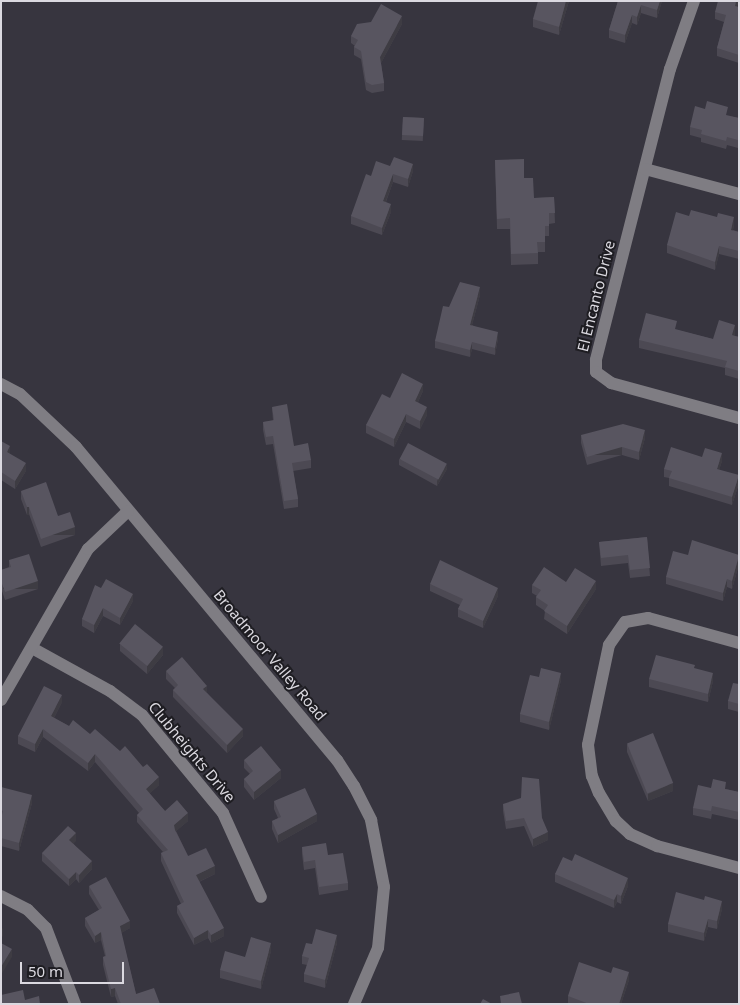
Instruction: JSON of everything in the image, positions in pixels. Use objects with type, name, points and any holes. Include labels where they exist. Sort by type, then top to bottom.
[{"type":"street","name":"El Encanto Drive","points":[[694,1],[670,69],[596,360],[596,372],[611,383],[739,418]]},
{"type":"street","points":[[645,169],[739,194]]},
{"type":"street","name":"Broadmoor Valley Road","points":[[1,384],[20,394],[51,420],[337,760],[371,820],[384,887],[378,948],[354,1004]]},
{"type":"street","points":[[1,700],[88,549],[128,511]]},
{"type":"street","points":[[739,643],[648,618],[626,622],[609,645],[588,744],[592,776],[599,793],[616,821],[630,834],[657,846],[739,868]]},
{"type":"street","name":"Clubheights Drive","points":[[32,648],[110,691],[142,715],[223,813],[261,897]]},
{"type":"street","points":[[1,896],[28,910],[46,928],[75,1004]]},
{"type":"building","points":[[538,1],[566,1],[559,27],[533,19]]},
{"type":"building","points":[[618,1],[660,1],[657,10],[641,5],[637,17],[632,15],[625,35],[609,30]]},
{"type":"building","points":[[718,1],[736,1],[735,6],[739,7],[739,55],[717,48],[726,15],[715,12]]},
{"type":"building","points":[[381,4],[402,16],[380,57],[384,83],[372,85],[366,82],[361,51],[354,47],[358,40],[351,36],[357,24],[371,22]]},
{"type":"building","points":[[707,101],[728,107],[726,115],[739,118],[738,140],[727,137],[726,141],[701,134],[702,130],[690,127],[695,106],[705,109]]},
{"type":"building","points":[[403,117],[424,118],[423,136],[402,135]]},
{"type":"building","points":[[394,157],[413,164],[408,179],[393,174],[383,201],[391,204],[382,228],[351,216],[366,174],[371,176],[376,161],[390,166]]},
{"type":"building","points":[[524,159],[524,178],[533,178],[534,198],[554,197],[555,213],[549,213],[549,226],[545,226],[545,242],[537,242],[538,253],[511,254],[510,218],[497,219],[495,160]]},
{"type":"building","points":[[691,210],[717,217],[718,213],[734,217],[731,230],[739,232],[739,251],[719,246],[715,262],[667,245],[676,212],[689,216]]},
{"type":"building","points":[[460,282],[480,287],[470,325],[498,332],[495,348],[472,342],[470,350],[435,341],[443,306],[449,307]]},
{"type":"building","points":[[646,313],[677,321],[675,329],[713,339],[719,320],[735,325],[732,335],[739,337],[739,371],[725,367],[727,361],[639,340]]},
{"type":"building","points":[[402,373],[423,384],[415,401],[427,407],[420,421],[406,414],[394,439],[366,425],[382,394],[390,398]]},
{"type":"building","points":[[287,404],[294,446],[308,443],[311,460],[292,463],[298,499],[284,501],[273,436],[266,437],[263,422],[274,420],[272,407]]},
{"type":"building","points":[[623,424],[645,430],[639,452],[622,447],[587,457],[581,435]]},
{"type":"building","points":[[1,441],[10,446],[7,452],[26,463],[15,481],[1,472]]},
{"type":"building","points":[[408,443],[447,464],[438,480],[400,459]]},
{"type":"building","points":[[671,447],[702,457],[705,448],[722,453],[717,469],[739,475],[732,497],[669,478],[672,471],[664,469]]},
{"type":"building","points":[[46,482],[58,516],[70,512],[75,527],[41,539],[21,491]]},
{"type":"building","points":[[647,537],[650,568],[630,570],[628,555],[601,558],[599,542]]},
{"type":"building","points":[[692,540],[739,555],[732,581],[727,579],[723,593],[666,577],[673,551],[688,555]]},
{"type":"building","points":[[29,554],[38,581],[5,592],[1,581],[1,570],[11,567],[9,560]]},
{"type":"building","points":[[440,560],[498,588],[483,621],[458,609],[463,599],[430,584]]},
{"type":"building","points":[[544,567],[566,582],[575,568],[596,581],[567,626],[544,611],[548,605],[536,597],[541,590],[532,585]]},
{"type":"building","points":[[106,579],[133,594],[120,618],[103,608],[94,625],[82,619],[95,585],[101,588]]},
{"type":"building","points":[[135,624],[163,647],[147,666],[119,643]]},
{"type":"building","points":[[656,655],[695,665],[694,668],[713,673],[708,694],[649,679]]},
{"type":"building","points":[[182,657],[207,686],[203,689],[243,729],[227,745],[173,690],[178,685],[166,671]]},
{"type":"building","points":[[541,668],[561,673],[549,722],[520,714],[530,675],[539,677]]},
{"type":"building","points":[[733,683],[739,684],[739,704],[728,701]]},
{"type":"building","points":[[44,686],[62,695],[51,716],[69,726],[73,720],[90,734],[95,729],[120,751],[125,746],[143,767],[147,764],[159,777],[146,789],[165,811],[177,800],[188,813],[174,825],[175,830],[188,856],[206,848],[215,866],[196,875],[224,928],[211,935],[208,930],[194,938],[177,906],[184,902],[161,853],[168,850],[137,815],[143,809],[95,754],[88,763],[43,729],[35,744],[18,736]]},
{"type":"building","points":[[653,733],[673,783],[647,794],[627,743]]},
{"type":"building","points":[[261,746],[281,770],[254,792],[244,779],[253,771],[244,760]]},
{"type":"building","points":[[522,777],[539,779],[542,818],[548,832],[533,839],[524,818],[506,821],[503,804],[521,798]]},
{"type":"building","points":[[713,779],[726,782],[725,789],[739,792],[739,812],[712,806],[711,811],[693,808],[698,785],[711,788]]},
{"type":"building","points":[[1,787],[32,795],[19,843],[1,838],[3,811],[1,810]]},
{"type":"building","points":[[305,788],[317,814],[278,835],[272,821],[281,817],[274,801]]},
{"type":"building","points":[[68,826],[76,833],[69,840],[92,861],[79,875],[76,872],[69,879],[42,853]]},
{"type":"building","points":[[326,843],[328,855],[343,853],[348,883],[319,887],[315,860],[304,862],[302,847]]},
{"type":"building","points":[[575,854],[628,878],[621,896],[617,894],[614,900],[555,874],[563,857],[572,861]]},
{"type":"building","points":[[106,877],[130,921],[120,926],[136,994],[154,988],[160,1004],[121,1004],[115,988],[111,989],[103,957],[106,956],[101,932],[95,936],[85,918],[102,908],[89,886]]},
{"type":"building","points":[[676,892],[704,900],[705,896],[722,901],[717,921],[708,919],[704,933],[668,924]]},
{"type":"building","points":[[316,929],[337,935],[325,980],[304,974],[309,958],[302,956],[306,943],[312,944]]},
{"type":"building","points":[[251,937],[271,943],[261,981],[220,970],[225,951],[245,957]]},
{"type":"building","points":[[1,943],[12,949],[1,967]]},
{"type":"building","points":[[579,962],[611,973],[613,967],[629,972],[619,1004],[589,1004],[568,996]]},
{"type":"building","points":[[23,990],[25,1000],[39,996],[40,1004],[1,1004],[1,995]]},
{"type":"building","points":[[519,992],[522,1004],[501,1004],[500,996]]},
{"type":"building","points":[[483,999],[492,1004],[480,1004]]}]
